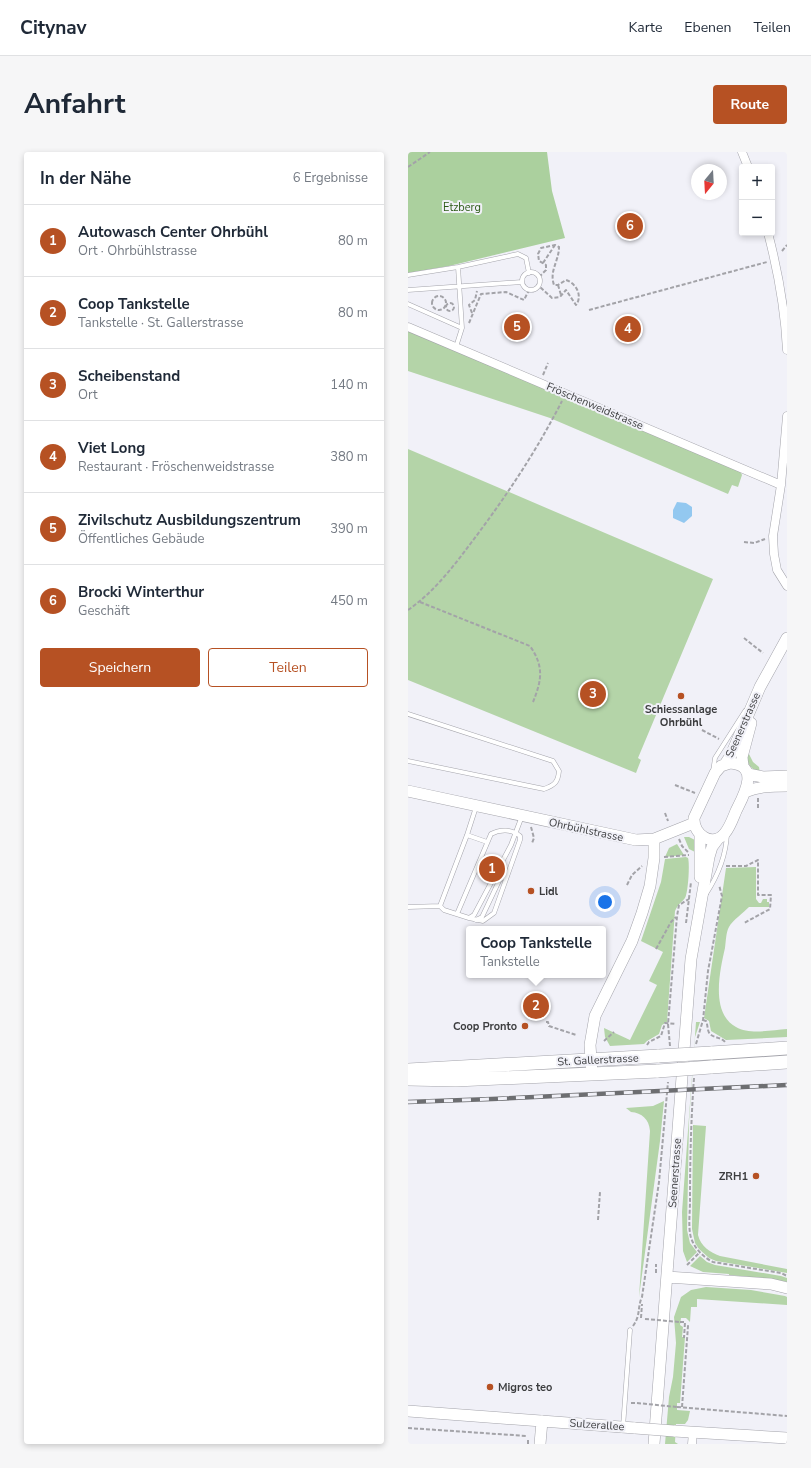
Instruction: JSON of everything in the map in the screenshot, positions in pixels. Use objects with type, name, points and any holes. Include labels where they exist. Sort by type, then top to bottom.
[{"type":"main road","name":"Seenerstrasse","points":[[700,903],[700,835],[695,828],[695,814],[712,778],[731,755],[760,687],[787,638]]},
{"type":"main road","name":"Seenerstrasse","points":[[654,1444],[691,959],[700,903],[712,847],[728,829],[748,784],[742,757],[760,687]]},
{"type":"main road","name":"Seenerstrasse","points":[[725,764],[734,763],[745,771]]},
{"type":"main road","points":[[745,771],[763,777],[787,776]]},
{"type":"main road","points":[[745,792],[755,787],[787,786]]},
{"type":"main road","name":"Ohrbühlstrasse","points":[[408,792],[629,839],[654,839],[694,823]]},
{"type":"main road","points":[[700,835],[708,839],[718,839]]},
{"type":"main road","points":[[592,1074],[590,1045],[595,1016],[632,941],[642,913],[651,879],[654,858],[654,839]]},
{"type":"main road","name":"St. Gallerstrasse","points":[[408,1070],[787,1048]]},
{"type":"main road","name":"St. Gallerstrasse","points":[[408,1079],[456,1080],[592,1074],[663,1073],[711,1067],[787,1062]]},
{"type":"main road","points":[[667,1277],[771,1284],[787,1288]]},
{"type":"main road","name":"Sulzerallee","points":[[408,1411],[787,1438]]},
{"type":"main road","points":[[540,1444],[542,1421]]},
{"type":"street","points":[[742,152],[747,164]]},
{"type":"street","points":[[769,236],[775,260],[786,327],[787,350]]},
{"type":"street","name":"Fröschenweidstrasse","points":[[408,327],[781,485]]},
{"type":"street","points":[[787,416],[781,485],[773,536],[777,570],[787,586]]},
{"type":"street","points":[[692,1444],[693,1432]]},
{"type":"lane","points":[[408,275],[458,267],[518,254],[526,258],[529,273]]},
{"type":"lane","points":[[456,347],[465,328],[459,287],[458,267]]},
{"type":"lane","points":[[533,272],[539,277],[539,286],[534,290],[529,290],[524,287],[522,282],[524,276],[533,272]]},
{"type":"lane","points":[[408,290],[522,282]]},
{"type":"lane","points":[[408,304],[465,328]]},
{"type":"lane","name":"Seenerstrasse","points":[[712,778],[715,758],[760,687]]},
{"type":"lane","points":[[408,714],[553,761],[559,771],[558,780],[554,786],[544,789],[408,761]]},
{"type":"lane","points":[[440,906],[467,835],[476,806]]},
{"type":"lane","points":[[469,918],[474,915],[516,832],[527,817]]},
{"type":"lane","name":"Seenerstrasse","points":[[700,903],[715,880],[727,844],[728,829]]},
{"type":"lane","points":[[408,907],[440,906],[444,910],[469,918],[483,922],[494,914],[520,840],[520,836],[516,832],[499,830],[491,834],[457,914]]},
{"type":"lane","points":[[467,835],[487,842]]},
{"type":"lane","points":[[476,920],[482,917],[499,881],[509,872]]},
{"type":"lane","points":[[623,1427],[630,1330]]},
{"type":"path","points":[[408,167],[430,152]]},
{"type":"path","points":[[543,263],[555,245]]},
{"type":"path","points":[[539,277],[546,270],[546,264],[538,261],[538,254],[541,248],[555,245]]},
{"type":"path","points":[[555,245],[558,247],[559,251],[558,259],[554,265],[552,280],[554,285],[558,285]]},
{"type":"path","points":[[589,310],[775,260]]},
{"type":"path","points":[[539,286],[552,298],[556,298],[566,290],[576,305],[579,295],[576,288],[570,281],[566,280],[558,285]]},
{"type":"path","points":[[473,314],[469,305],[475,300],[478,285]]},
{"type":"path","points":[[558,285],[561,295]]},
{"type":"path","points":[[423,289],[428,292],[432,302],[433,307],[439,310],[444,309],[446,305],[449,303],[454,305],[454,309],[451,311],[448,310],[446,307],[446,305],[445,298],[441,296],[434,298],[432,302],[430,306],[424,311]]},
{"type":"path","points":[[465,328],[473,314],[481,294],[506,292],[524,300],[529,290]]},
{"type":"path","points":[[540,383],[548,363]]},
{"type":"path","points":[[408,610],[420,602],[456,562],[495,511],[522,473],[566,394]]},
{"type":"path","points":[[744,542],[754,543],[773,536]]},
{"type":"path","points":[[420,602],[530,646],[541,669],[541,679],[533,702]]},
{"type":"path","points":[[744,638],[763,653]]},
{"type":"path","points":[[702,730],[720,739]]},
{"type":"path","points":[[674,785],[695,793]]},
{"type":"path","points":[[757,795],[758,808]]},
{"type":"path","points":[[665,813],[668,821]]},
{"type":"path","points":[[527,817],[531,825],[534,838],[532,842]]},
{"type":"path","points":[[663,858],[692,855],[686,851],[680,841]]},
{"type":"path","points":[[725,866],[746,866],[758,860],[758,895],[771,895],[770,910],[744,924]]},
{"type":"path","points":[[626,885],[632,875],[644,863]]},
{"type":"path","points":[[664,1054],[678,905],[689,899],[690,883]]},
{"type":"path","points":[[696,1050],[696,1042],[703,1020],[708,971],[722,896],[719,886]]},
{"type":"path","points":[[656,948],[671,922],[677,916]]},
{"type":"path","points":[[703,1020],[706,1021],[708,1033],[722,1039],[725,1043]]},
{"type":"path","points":[[546,1022],[548,1022],[549,1026],[576,1035]]},
{"type":"path","points":[[647,1046],[649,1042],[659,1038],[664,1024],[676,1024]]},
{"type":"path","points":[[604,1041],[614,1032]]},
{"type":"path","points":[[694,1072],[690,1181],[690,1232],[694,1244],[706,1258],[713,1262],[781,1273],[787,1276]]},
{"type":"path","points":[[630,1330],[638,1318],[639,1302],[642,1297],[659,1182],[663,1073]]},
{"type":"path","points":[[598,1220],[600,1192]]},
{"type":"path","points":[[687,1265],[700,1252]]},
{"type":"path","points":[[641,1318],[642,1304]]},
{"type":"path","points":[[638,1318],[685,1322],[684,1338]]},
{"type":"path","points":[[682,1407],[688,1326],[684,1326]]},
{"type":"path","points":[[637,1403],[787,1416]]},
{"type":"path","points":[[408,1428],[527,1437],[528,1444]]},
{"type":"green space","name":"Etzberg","points":[[408,152],[547,152],[552,191],[565,238],[449,266],[408,273]]},
{"type":"green space","points":[[408,327],[738,466],[742,475],[738,487],[732,485],[728,494],[550,418],[408,371]]},
{"type":"green space","points":[[408,449],[713,579],[638,758],[641,760],[636,773],[408,680]]},
{"type":"green space","points":[[748,752],[753,762],[759,767],[760,773],[753,769],[749,764],[747,759]]},
{"type":"green space","points":[[684,837],[689,837],[695,840],[697,853],[689,849]]},
{"type":"green space","points":[[677,844],[684,855],[665,857],[669,848]]},
{"type":"green space","points":[[686,857],[689,861],[688,885],[685,898],[678,905],[675,911],[667,1022],[662,1025],[659,1034],[644,1044],[610,1046],[605,1037],[604,1028],[630,1040],[657,985],[649,981],[663,952],[641,941],[661,882],[665,859]]},
{"type":"green space","points":[[756,867],[756,899],[759,903],[761,903],[763,899],[767,899],[767,902],[769,902],[769,907],[749,907],[735,919],[729,927],[719,979],[720,1002],[723,1012],[728,1020],[736,1027],[748,1031],[787,1029],[787,1037],[726,1040],[711,1031],[709,1021],[704,1018],[726,868]]},
{"type":"green space","points":[[696,1022],[700,1022],[695,1037],[689,1122],[687,1230],[690,1243],[697,1252],[687,1262],[683,1251],[682,1212]]},
{"type":"green space","points":[[664,1101],[639,1297],[650,1131],[648,1123],[642,1115],[631,1112],[626,1108],[653,1106]]},
{"type":"green space","points":[[693,1125],[706,1126],[698,1235],[701,1243],[709,1251],[720,1256],[787,1269],[787,1273],[716,1261],[709,1258],[695,1243],[692,1229]]},
{"type":"green space","points":[[700,1256],[707,1262],[715,1265],[781,1276],[787,1278],[787,1282],[703,1272],[690,1266]]},
{"type":"green space","points":[[706,1287],[751,1290],[785,1296],[787,1297],[787,1305],[697,1299],[697,1307],[691,1307],[690,1322],[686,1318],[681,1318],[680,1325],[683,1327],[682,1337],[685,1337],[680,1403],[677,1403],[677,1410],[690,1411],[688,1420],[685,1424],[676,1424],[675,1442],[678,1444],[665,1444],[676,1343],[674,1317],[681,1297],[691,1290]]},
{"type":"water","points":[[677,502],[686,503],[692,507],[692,516],[684,523],[673,518],[673,510]]},
{"type":"railway","points":[[408,1102],[787,1085]]},
{"type":"place","name":"Brocki Winterthur","points":[[630,226]]},
{"type":"place","name":"Zivilschutz Ausbildungszentrum","points":[[517,327]]},
{"type":"place","name":"Viet Long","points":[[628,329]]},
{"type":"place","name":"Scheibenstand","points":[[593,694]]},
{"type":"place","name":"Schiessanlage Ohrbühl","points":[[681,696]]},
{"type":"place","name":"Autowasch Center Ohrbühl","points":[[492,869]]},
{"type":"place","name":"Lidl","points":[[531,891]]},
{"type":"place","name":"Coop Tankstelle","points":[[536,1006]]},
{"type":"place","name":"Coop Pronto","points":[[525,1026]]},
{"type":"place","name":"ZRH1","points":[[756,1176]]},
{"type":"place","name":"Migros teo","points":[[490,1387]]}]
